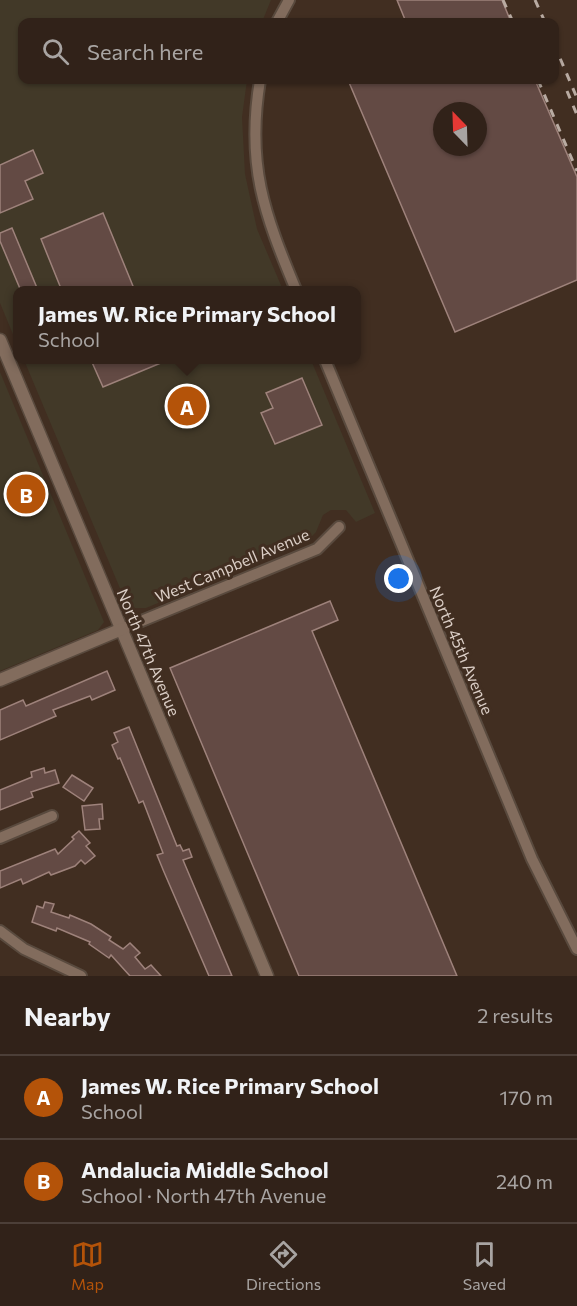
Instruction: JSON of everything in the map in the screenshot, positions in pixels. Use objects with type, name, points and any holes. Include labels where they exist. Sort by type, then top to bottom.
[{"type":"street","points":[[279,18],[289,0]]},
{"type":"street","points":[[259,84],[254,124],[254,151],[259,186],[268,222],[294,286]]},
{"type":"street","name":"North 47th Avenue","points":[[0,340],[267,976]]},
{"type":"street","name":"North 45th Avenue","points":[[327,364],[532,859],[577,949]]},
{"type":"street","name":"West Campbell Avenue","points":[[0,680],[317,549],[339,527]]},
{"type":"street","points":[[0,838],[52,816]]},
{"type":"street","points":[[0,931],[24,949],[81,976]]},
{"type":"shaded area","points":[[0,0],[271,0],[264,18],[18,18],[18,84],[246,84],[242,117],[245,174],[257,229],[281,286],[13,286],[13,334],[0,303]]},
{"type":"shaded area","points":[[26,364],[313,364],[375,513],[356,522],[346,510],[331,510],[323,515],[316,532],[307,541],[146,608],[131,608],[127,605]]},
{"type":"shaded area","points":[[0,372],[104,622],[98,630],[0,671]]},
{"type":"building","points":[[397,0],[502,0],[509,18],[404,18]]},
{"type":"building","points":[[350,84],[537,84],[577,177],[577,280],[455,332]]},
{"type":"building","points":[[33,150],[43,173],[25,181],[33,199],[0,213],[0,165]]},
{"type":"building","points":[[103,213],[133,286],[60,286],[41,239]]},
{"type":"building","points":[[12,228],[36,286],[19,286],[0,241],[0,233]]},
{"type":"building","points":[[93,364],[158,364],[103,387]]},
{"type":"building","points":[[302,378],[322,425],[275,444],[261,413],[273,408],[266,393]]},
{"type":"building","points":[[330,601],[338,620],[312,631],[457,976],[299,976],[170,668]]},
{"type":"building","points":[[107,671],[115,690],[92,700],[90,696],[53,710],[56,716],[0,740],[0,710],[23,700],[26,706]]},
{"type":"building","points":[[129,727],[177,846],[180,845],[183,851],[189,849],[192,857],[183,860],[232,976],[209,976],[164,872],[157,855],[163,853],[143,801],[139,803],[112,745],[118,742],[114,733]]},
{"type":"building","points":[[44,768],[45,773],[55,770],[59,783],[31,792],[33,797],[0,810],[0,790],[32,777],[31,772]]},
{"type":"building","points":[[72,775],[93,788],[84,801],[63,787]]},
{"type":"building","points":[[102,804],[103,819],[99,819],[100,829],[85,830],[82,806]]},
{"type":"building","points":[[79,831],[90,843],[86,846],[95,856],[85,864],[81,860],[75,866],[51,875],[49,872],[23,884],[21,879],[0,888],[0,871],[55,849],[58,854]]},
{"type":"building","points":[[45,902],[54,904],[51,912],[69,918],[70,915],[91,924],[111,937],[109,940],[123,949],[130,943],[140,953],[135,957],[145,969],[151,965],[161,976],[130,976],[111,955],[109,958],[89,944],[90,942],[57,928],[56,931],[32,922],[37,906],[43,908]]},
{"type":"railway","points":[[503,0],[511,18]]},
{"type":"railway","points":[[535,0],[543,18]]},
{"type":"railway","points":[[559,56],[577,98]]},
{"type":"railway","points":[[540,84],[577,171]]},
{"type":"railway","points":[[567,91],[577,115]]},
{"type":"place","name":"James W. Rice Primary School","points":[[187,406]]},
{"type":"place","name":"Andalucia Middle School","points":[[26,494]]}]
